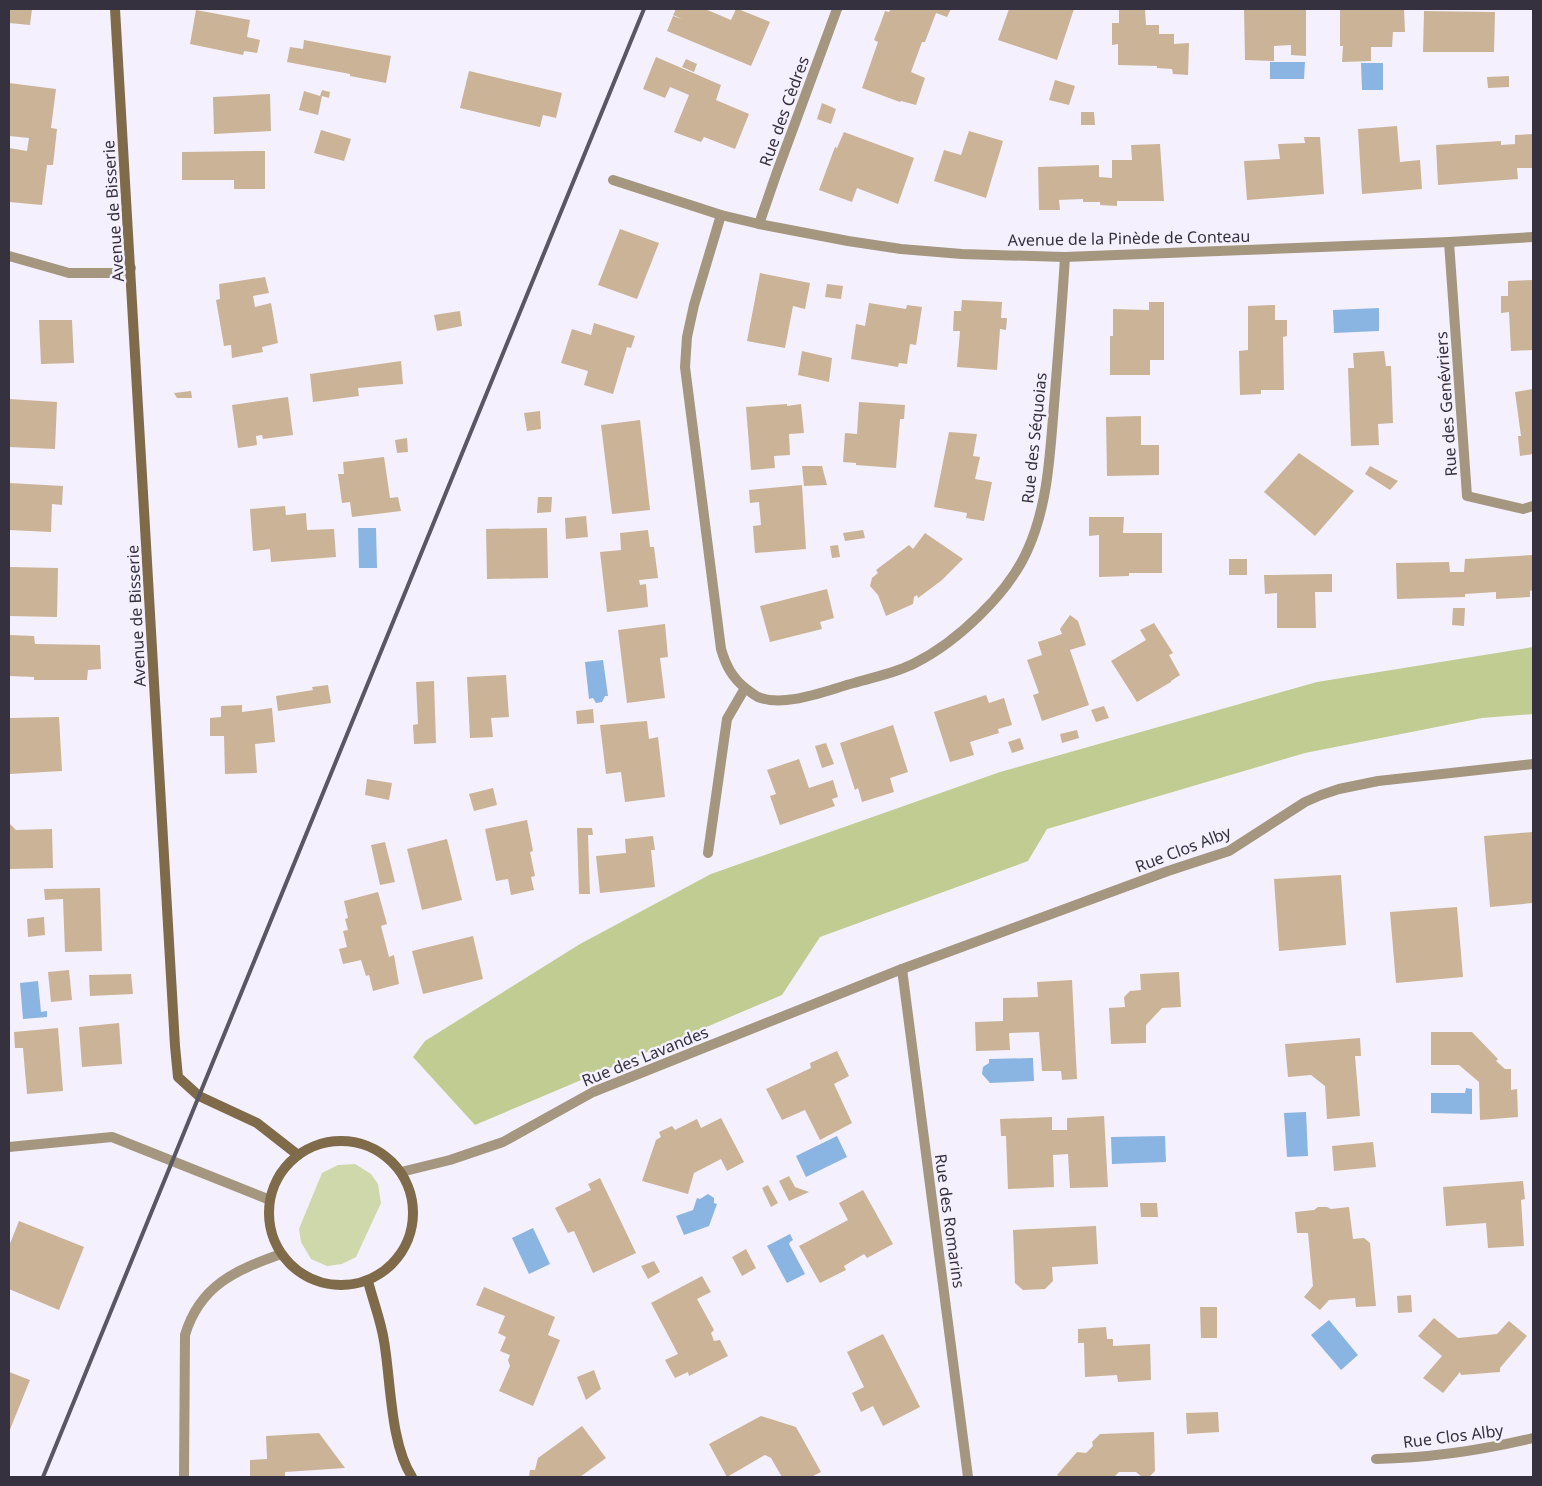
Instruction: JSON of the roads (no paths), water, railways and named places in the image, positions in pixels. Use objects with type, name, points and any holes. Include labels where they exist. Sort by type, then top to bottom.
[{"type":"street","name":"Avenue de Bisserie","points":[[115,9],[178,1077],[199,1096],[258,1123],[298,1155]]},
{"type":"street","name":"Rue des Cèdres","points":[[760,224],[777,172],[838,9]]},
{"type":"street","name":"Avenue de la Pinède de Conteau","points":[[613,180],[721,215],[760,224],[901,249],[962,254],[1065,257],[1533,237]]},
{"type":"street","name":"Rue des Séquoias","points":[[721,215],[694,305],[687,337],[686,366],[721,649],[726,665],[736,680],[757,697],[772,700],[795,699],[893,672],[915,663],[941,648],[973,622],[1002,590],[1028,550],[1043,505],[1049,464],[1065,257]]},
{"type":"street","name":"Rue des Genévriers","points":[[1449,242],[1467,496],[1523,509],[1533,506]]},
{"type":"street","points":[[9,256],[68,273],[116,273],[131,268]]},
{"type":"street","points":[[708,853],[727,719],[746,688]]},
{"type":"street","name":"Rue Clos Alby","points":[[902,969],[1168,871],[1229,851],[1305,802],[1321,795],[1352,786],[1378,782],[1533,764]]},
{"type":"street","name":"Rue des Lavandes","points":[[401,1172],[450,1160],[503,1142],[593,1092],[902,969]]},
{"type":"street","name":"Rue des Romarins","points":[[902,969],[968,1477]]},
{"type":"street","points":[[9,1148],[112,1137],[270,1200]]},
{"type":"street","points":[[345,1141],[361,1143],[383,1155],[401,1172],[410,1192],[414,1213],[410,1235],[401,1254],[387,1270],[368,1281],[349,1286],[329,1284],[310,1279],[294,1268],[281,1254],[272,1237],[269,1218],[270,1200],[275,1182],[285,1167],[298,1155],[313,1146],[328,1142],[345,1141]]},
{"type":"street","points":[[184,1477],[185,1334],[191,1318],[199,1304],[219,1283],[253,1264],[281,1254]]},
{"type":"street","points":[[368,1281],[384,1340],[395,1424],[400,1446],[412,1477]]},
{"type":"street","name":"Rue Clos Alby","points":[[1376,1458],[1395,1458],[1486,1448],[1533,1438]]},
{"type":"water","points":[[1270,62],[1305,62],[1304,79],[1270,79]]},
{"type":"water","points":[[1361,63],[1383,63],[1383,90],[1362,90]]},
{"type":"water","points":[[1379,308],[1379,331],[1334,333],[1333,310]]},
{"type":"water","points":[[358,528],[376,528],[377,568],[359,568]]},
{"type":"water","points":[[603,660],[608,696],[605,696],[602,702],[596,703],[593,698],[589,699],[585,662]]},
{"type":"water","points":[[38,981],[41,1012],[47,1011],[47,1017],[23,1019],[20,983]]},
{"type":"water","points":[[1033,1058],[1034,1081],[990,1083],[982,1074],[983,1067],[989,1063],[989,1059]]},
{"type":"water","points":[[1466,1088],[1472,1089],[1472,1114],[1431,1113],[1431,1093],[1465,1093]]},
{"type":"water","points":[[1306,1112],[1308,1156],[1287,1157],[1284,1113]]},
{"type":"water","points":[[837,1136],[847,1157],[806,1177],[796,1156]]},
{"type":"water","points":[[1165,1136],[1166,1162],[1112,1164],[1111,1137]]},
{"type":"water","points":[[708,1194],[714,1198],[714,1203],[717,1204],[709,1226],[684,1235],[676,1216],[693,1210],[697,1198],[700,1199]]},
{"type":"water","points":[[533,1228],[550,1264],[529,1274],[512,1238]]},
{"type":"water","points":[[790,1234],[793,1240],[789,1244],[805,1274],[787,1283],[767,1246]]},
{"type":"water","points":[[1329,1320],[1358,1355],[1341,1370],[1311,1335]]},
{"type":"railway","points":[[43,1477],[644,9]]}]
